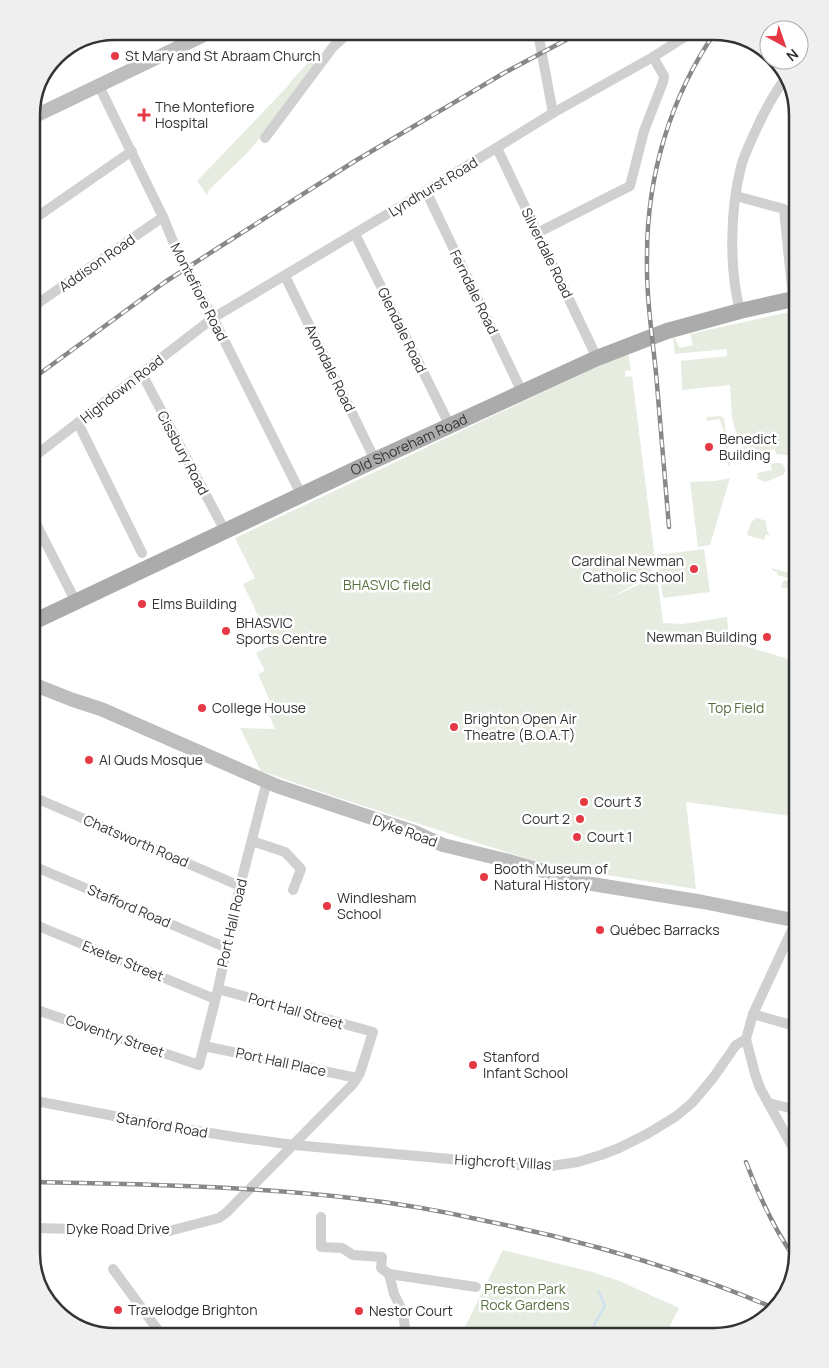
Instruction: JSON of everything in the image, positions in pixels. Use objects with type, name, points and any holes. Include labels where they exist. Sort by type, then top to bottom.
[{"type":"main road","name":"Old Shoreham Road","points":[[40,619],[597,358],[666,331],[740,311],[789,300]]},
{"type":"street","points":[[40,114],[194,40]]},
{"type":"street","points":[[265,138],[333,47],[341,40]]},
{"type":"street","points":[[539,40],[553,113]]},
{"type":"street","name":"Lyndhurst Road","points":[[213,318],[553,113],[680,40]]},
{"type":"street","points":[[537,233],[630,186],[644,131],[664,82],[664,76],[653,57]]},
{"type":"street","points":[[740,311],[732,256],[734,203],[740,168],[770,101],[782,84]]},
{"type":"street","name":"Montefiore Road","points":[[99,86],[132,151],[177,251],[213,318],[302,496]]},
{"type":"street","name":"Silverdale Road","points":[[497,148],[597,358]]},
{"type":"street","points":[[40,215],[132,151]]},
{"type":"street","name":"Ferndale Road","points":[[426,191],[522,392]]},
{"type":"street","points":[[736,196],[784,210],[789,247]]},
{"type":"street","name":"Addison Road","points":[[40,302],[163,217]]},
{"type":"street","name":"Glendale Road","points":[[355,234],[450,426]]},
{"type":"street","name":"Avondale Road","points":[[285,276],[376,460]]},
{"type":"street","name":"Highdown Road","points":[[40,452],[213,318]]},
{"type":"street","name":"Cissbury Road","points":[[142,374],[225,532]]},
{"type":"street","points":[[78,423],[142,553]]},
{"type":"street","points":[[40,532],[76,602]]},
{"type":"street","name":"Dyke Road","points":[[40,687],[101,709],[266,781],[414,832],[443,845],[586,883],[789,918]]},
{"type":"street","name":"Port Hall Road","points":[[199,1065],[266,781]]},
{"type":"street","name":"Chatsworth Road","points":[[40,800],[240,886]]},
{"type":"street","points":[[252,842],[285,852],[301,869],[293,890]]},
{"type":"street","name":"Stafford Road","points":[[40,869],[227,948]]},
{"type":"street","name":"Exeter Street","points":[[40,926],[216,994]]},
{"type":"street","name":"Highcroft Villas","points":[[294,1145],[517,1165],[551,1166],[578,1162],[634,1142],[675,1117],[692,1102],[704,1089],[736,1045],[746,1038],[753,1014],[789,939]]},
{"type":"street","name":"Port Hall Street","points":[[216,994],[373,1032]]},
{"type":"street","name":"Coventry Street","points":[[40,1011],[199,1065]]},
{"type":"street","points":[[753,1014],[789,1024]]},
{"type":"street","name":"Dyke Road Drive","points":[[40,1228],[169,1231],[218,1218],[227,1212],[349,1089],[362,1067],[373,1032]]},
{"type":"street","points":[[746,1038],[755,1074],[768,1103],[789,1139]]},
{"type":"street","name":"Port Hall Place","points":[[204,1046],[357,1078]]},
{"type":"street","name":"Stanford Road","points":[[40,1102],[166,1126],[294,1145]]},
{"type":"street","points":[[768,1103],[789,1108]]},
{"type":"street","points":[[322,1217],[321,1247],[342,1248],[354,1255],[382,1257],[381,1268],[389,1274],[476,1287]]},
{"type":"street","points":[[113,1269],[156,1328]]},
{"type":"street","points":[[389,1274],[394,1294],[403,1312],[405,1328]]},
{"type":"green space","points":[[319,51],[323,55],[276,119],[247,153],[209,190],[207,195],[197,181]]},
{"type":"green space","points":[[789,312],[789,455],[776,454],[775,449],[748,454],[739,443],[732,418],[730,385],[682,390],[681,361],[727,356],[727,349],[675,354],[673,338],[680,348],[693,345],[690,334]]},
{"type":"green space","points":[[628,352],[631,370],[625,371],[625,377],[632,376],[655,560],[649,562],[653,576],[608,599],[657,576],[663,623],[683,624],[727,617],[729,641],[789,659],[789,816],[686,802],[696,889],[569,869],[528,859],[261,771],[240,728],[275,729],[264,704],[270,701],[258,674],[265,671],[256,653],[272,645],[243,584],[255,578],[235,538]]},
{"type":"green space","points":[[720,416],[724,419],[730,465],[728,466],[723,427],[720,419],[707,421],[706,417]]},
{"type":"green space","points":[[771,464],[783,465],[784,474],[766,482],[758,479],[757,473],[772,470]]},
{"type":"green space","points":[[730,478],[710,545],[698,547],[690,482]]},
{"type":"green space","points":[[757,518],[766,521],[770,536],[766,534],[764,540],[747,535],[751,522]]},
{"type":"green space","points":[[704,549],[710,592],[663,598],[657,555]]},
{"type":"green space","points":[[772,568],[789,573],[789,578],[777,575],[777,572],[772,570]]},
{"type":"green space","points":[[784,580],[789,581],[789,589],[781,587]]},
{"type":"green space","name":"Preston Park Rock Gardens","points":[[503,1250],[617,1280],[679,1308],[669,1328],[464,1328]]},
{"type":"waterway","points":[[596,1328],[594,1325],[605,1306],[599,1292]]},
{"type":"railway","points":[[40,373],[165,282],[355,161],[504,73],[566,40]]},
{"type":"railway","points":[[669,527],[648,300],[648,226],[651,196],[664,138],[686,83],[710,40]]},
{"type":"railway","points":[[746,1162],[768,1212],[789,1249]]},
{"type":"railway","points":[[40,1182],[231,1188],[385,1202],[453,1214],[596,1247],[669,1269],[767,1305]]},
{"type":"place","name":"St Mary and St Abraam Church","points":[[115,56]]},
{"type":"place","name":"The Montefiore Hospital","points":[[144,115]]},
{"type":"place","name":"Benedict Building","points":[[709,447]]},
{"type":"place","name":"Cardinal Newman Catholic School","points":[[694,569]]},
{"type":"place","name":"Elms Building","points":[[142,604]]},
{"type":"place","name":"BHASVIC Sports Centre","points":[[226,631]]},
{"type":"place","name":"Newman Building","points":[[767,637]]},
{"type":"place","name":"College House","points":[[202,708]]},
{"type":"place","name":"Brighton Open Air Theatre (B.O.A.T)","points":[[454,727]]},
{"type":"place","name":"Al Quds Mosque","points":[[89,760]]},
{"type":"place","name":"Court 3","points":[[584,802]]},
{"type":"place","name":"Court 2","points":[[580,819]]},
{"type":"place","name":"Court 1","points":[[577,837]]},
{"type":"place","name":"Booth Museum of Natural History","points":[[484,877]]},
{"type":"place","name":"Windlesham School","points":[[327,906]]},
{"type":"place","name":"Québec Barracks","points":[[600,930]]},
{"type":"place","name":"Stanford Infant School","points":[[473,1065]]},
{"type":"place","name":"Travelodge Brighton","points":[[118,1310]]},
{"type":"place","name":"Nestor Court","points":[[359,1311]]},
{"type":"park label","name":"BHASVIC field","points":[[387,585]]},
{"type":"park label","name":"Top Field","points":[[736,708]]}]
